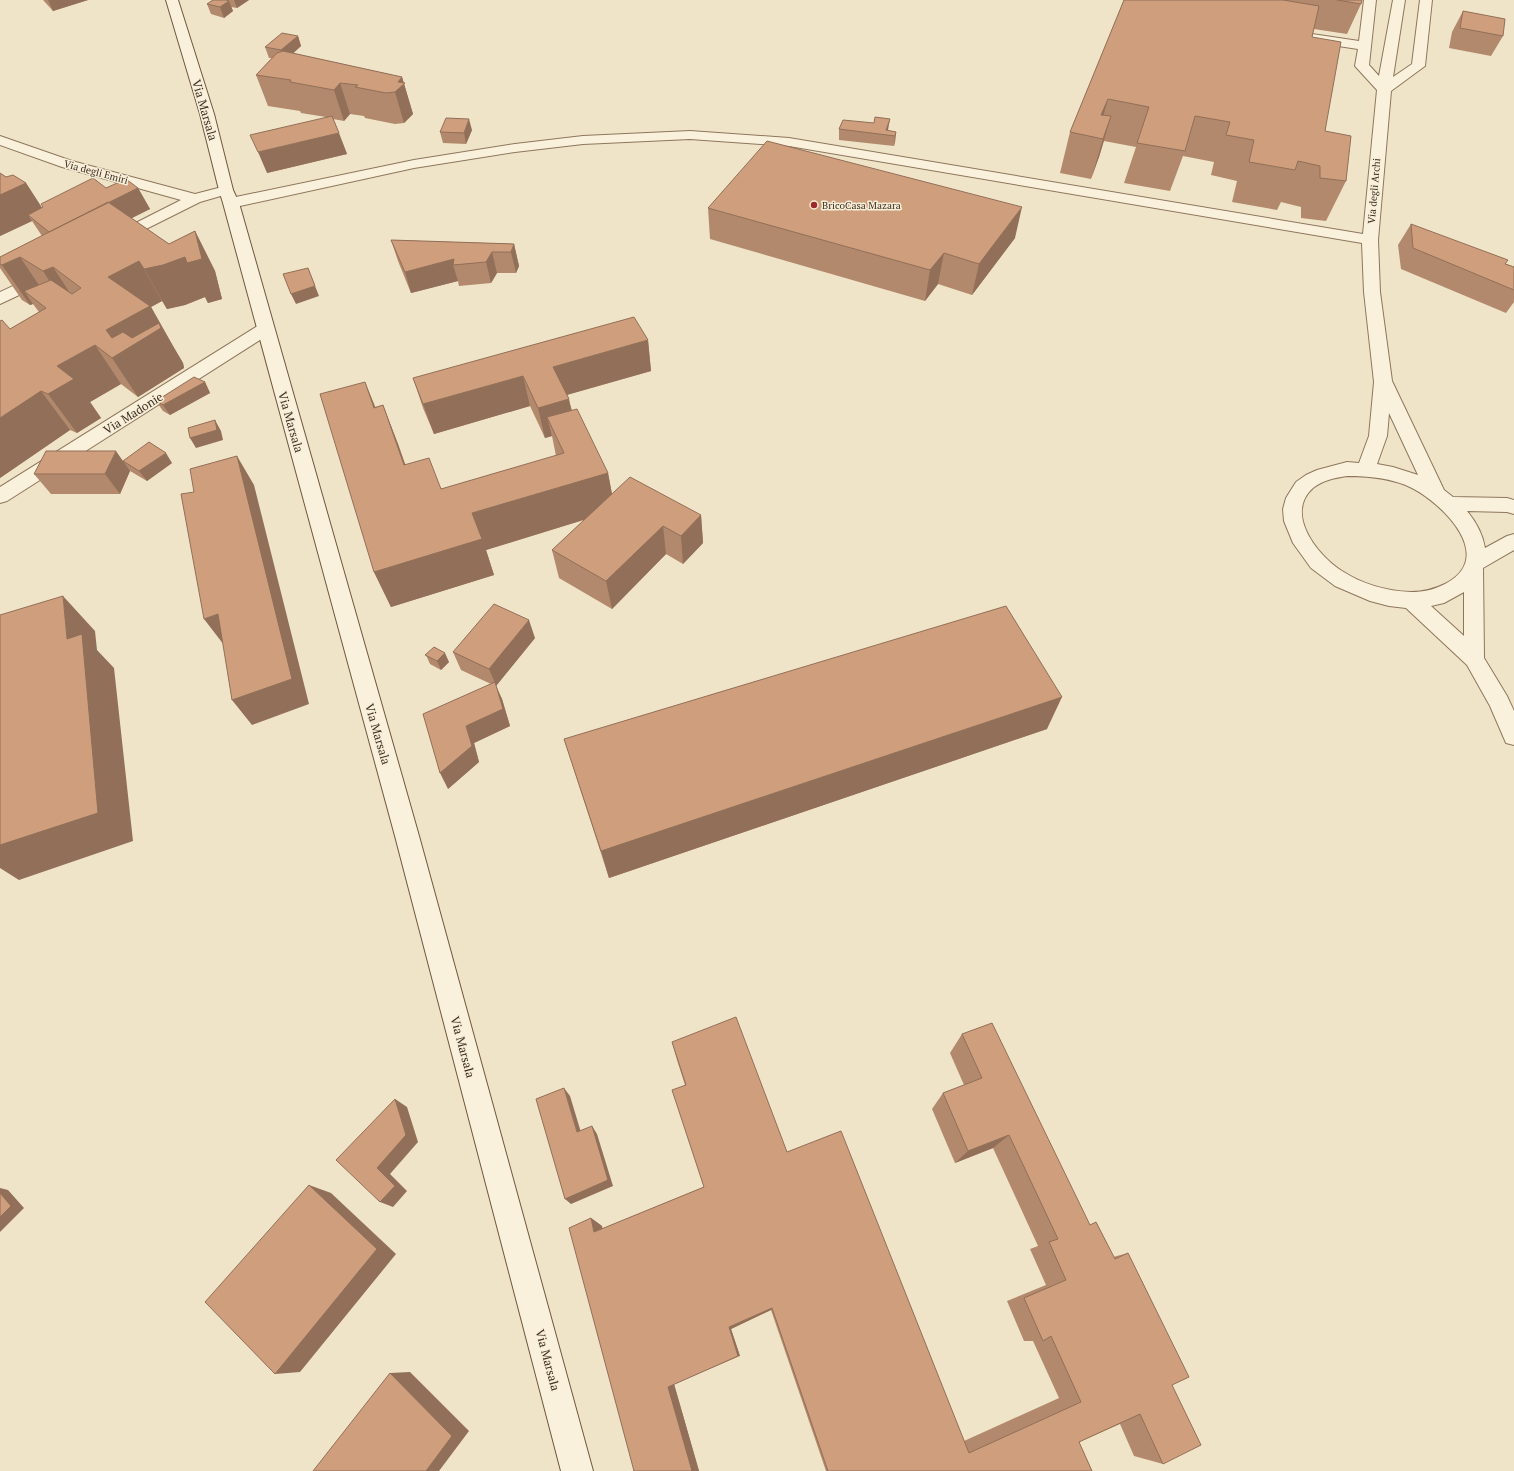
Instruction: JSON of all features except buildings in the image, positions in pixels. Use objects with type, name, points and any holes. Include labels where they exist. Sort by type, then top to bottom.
[{"type":"street","name":"Via Marsala","points":[[172,0],[207,114],[265,329],[405,828],[577,1471]]},
{"type":"street","points":[[1370,0],[1362,66],[1384,89],[1418,66],[1426,0]]},
{"type":"street","name":"Via degli Archi","points":[[1366,469],[1378,436],[1383,382],[1372,292],[1370,240],[1384,89],[1399,0]]},
{"type":"street","points":[[1302,36],[1364,46]]},
{"type":"street","points":[[105,244],[194,199],[229,196],[515,148],[583,140],[690,135],[789,142],[1370,240]]},
{"type":"street","name":"Via degli Emiri","points":[[0,140],[66,164],[194,199]]},
{"type":"street","points":[[0,299],[56,270]]},
{"type":"street","name":"Via Madonie","points":[[0,496],[265,329]]},
{"type":"street","name":"Via degli Archi","points":[[1383,382],[1443,499]]},
{"type":"street","points":[[1474,659],[1475,566],[1475,544],[1470,530],[1461,517],[1443,499],[1402,476],[1366,469],[1347,469],[1329,472],[1314,479],[1303,488],[1296,499],[1293,512],[1294,527],[1301,543],[1312,557],[1327,571],[1340,579],[1367,592],[1389,598],[1411,600],[1433,598],[1451,592],[1465,582],[1475,566],[1514,541]]},
{"type":"street","points":[[1443,499],[1507,505],[1514,507]]},
{"type":"street","points":[[1411,600],[1474,659],[1499,702],[1514,736]]},
{"type":"place","name":"BricoCasa Mazara","points":[[814,205]]}]
